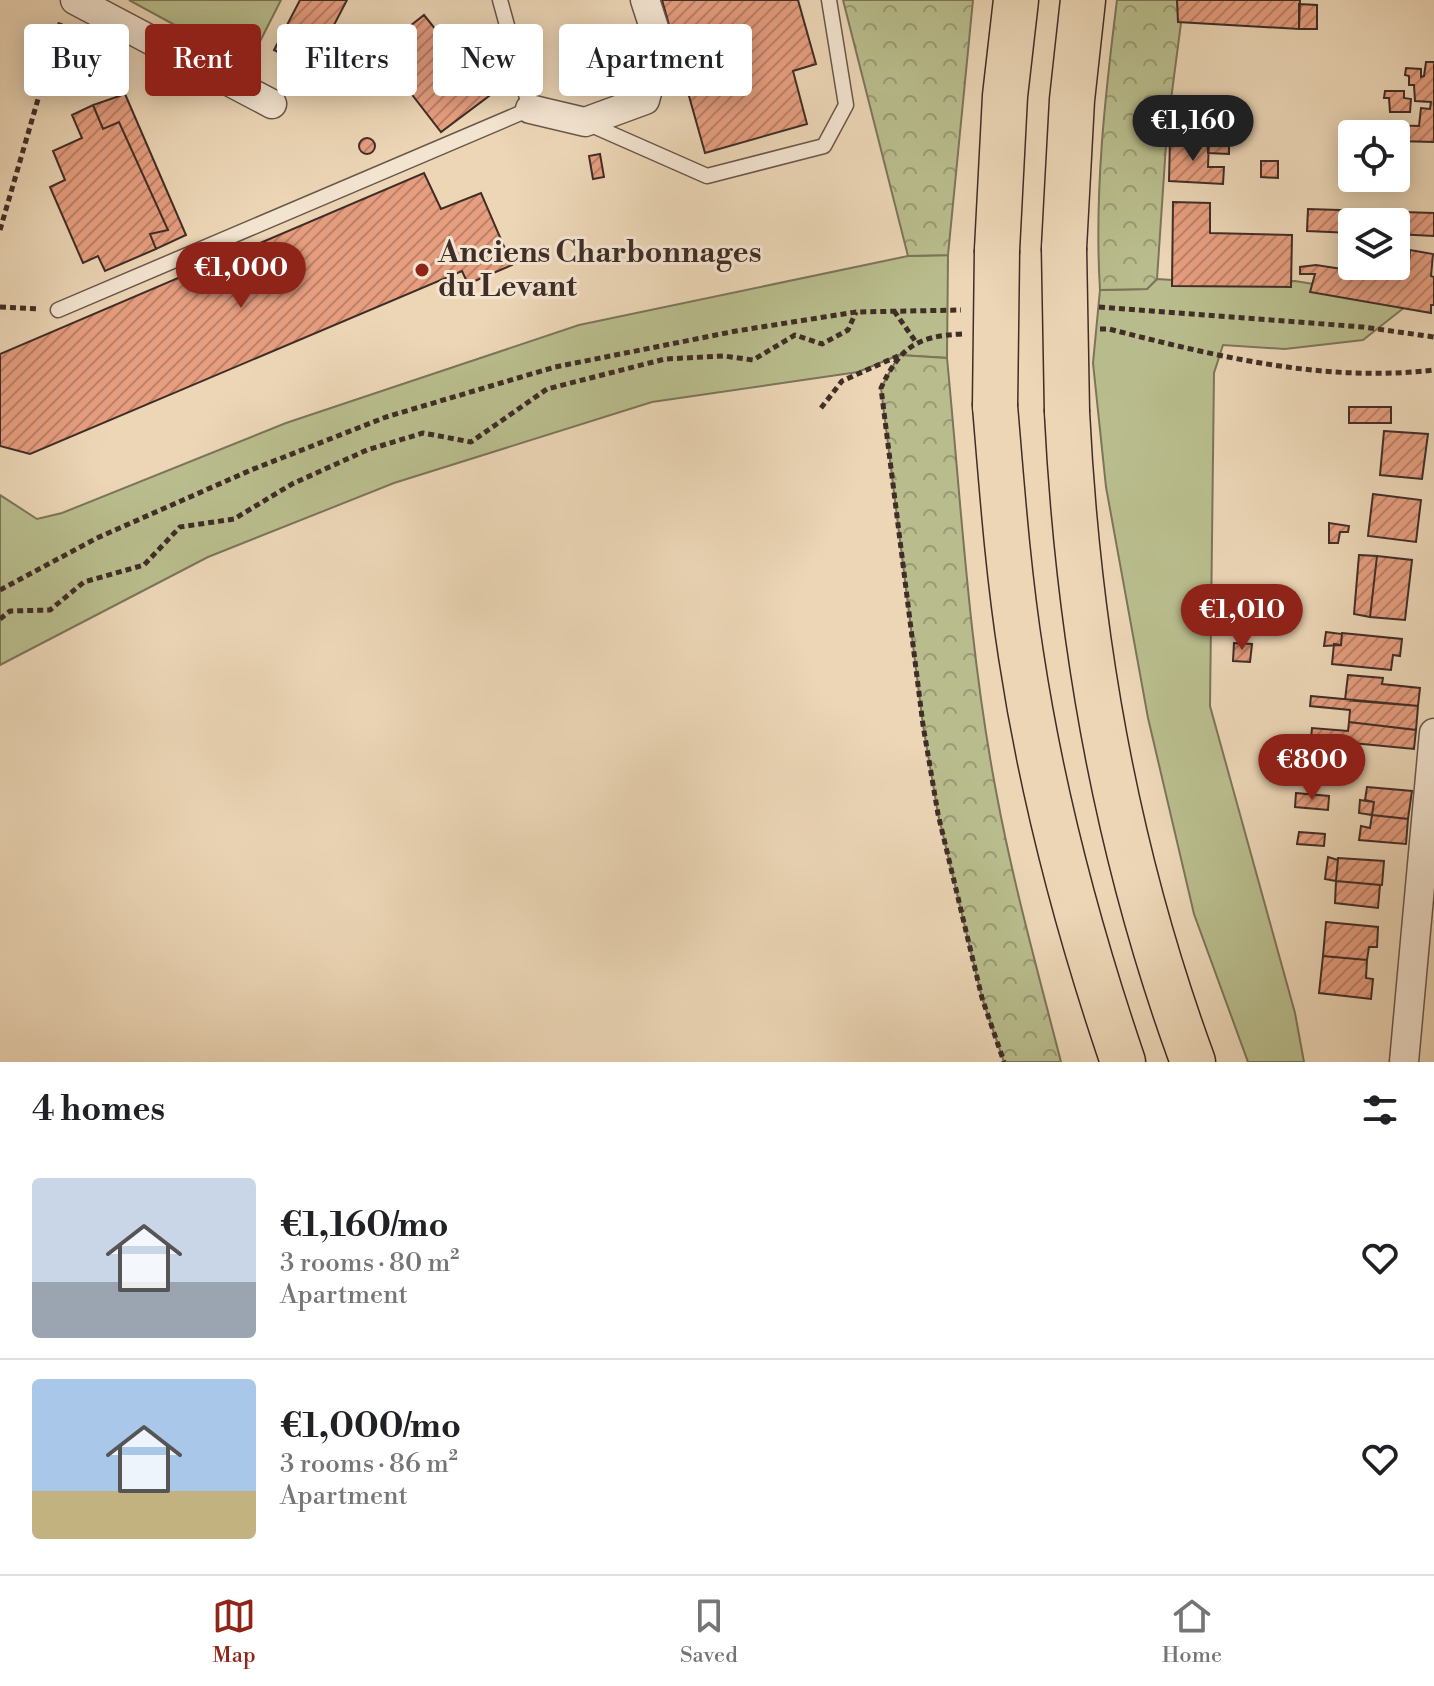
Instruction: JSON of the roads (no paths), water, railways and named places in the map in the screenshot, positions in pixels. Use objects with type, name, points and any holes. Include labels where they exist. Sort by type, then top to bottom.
[{"type":"highway","points":[[1016,0],[1005,96],[997,250],[995,406],[1004,522],[1021,654],[1047,799],[1098,987],[1123,1062]]},
{"type":"highway","points":[[1083,0],[1072,100],[1064,248],[1072,513],[1088,651],[1110,766],[1145,916],[1193,1061]]},
{"type":"highway","points":[[1093,1062],[1098,987]]},
{"type":"street","points":[[530,109],[585,122],[645,100],[660,46],[645,0]]},
{"type":"street","points":[[69,7],[272,104]]},
{"type":"street","points":[[1404,1062],[1434,733]]},
{"type":"lane","points":[[58,310],[530,109],[500,0]]},
{"type":"lane","points":[[585,122],[707,176],[824,146],[846,105],[829,0]]},
{"type":"place","name":"Anciens Charbonnages du Levant","points":[[422,270]]}]
